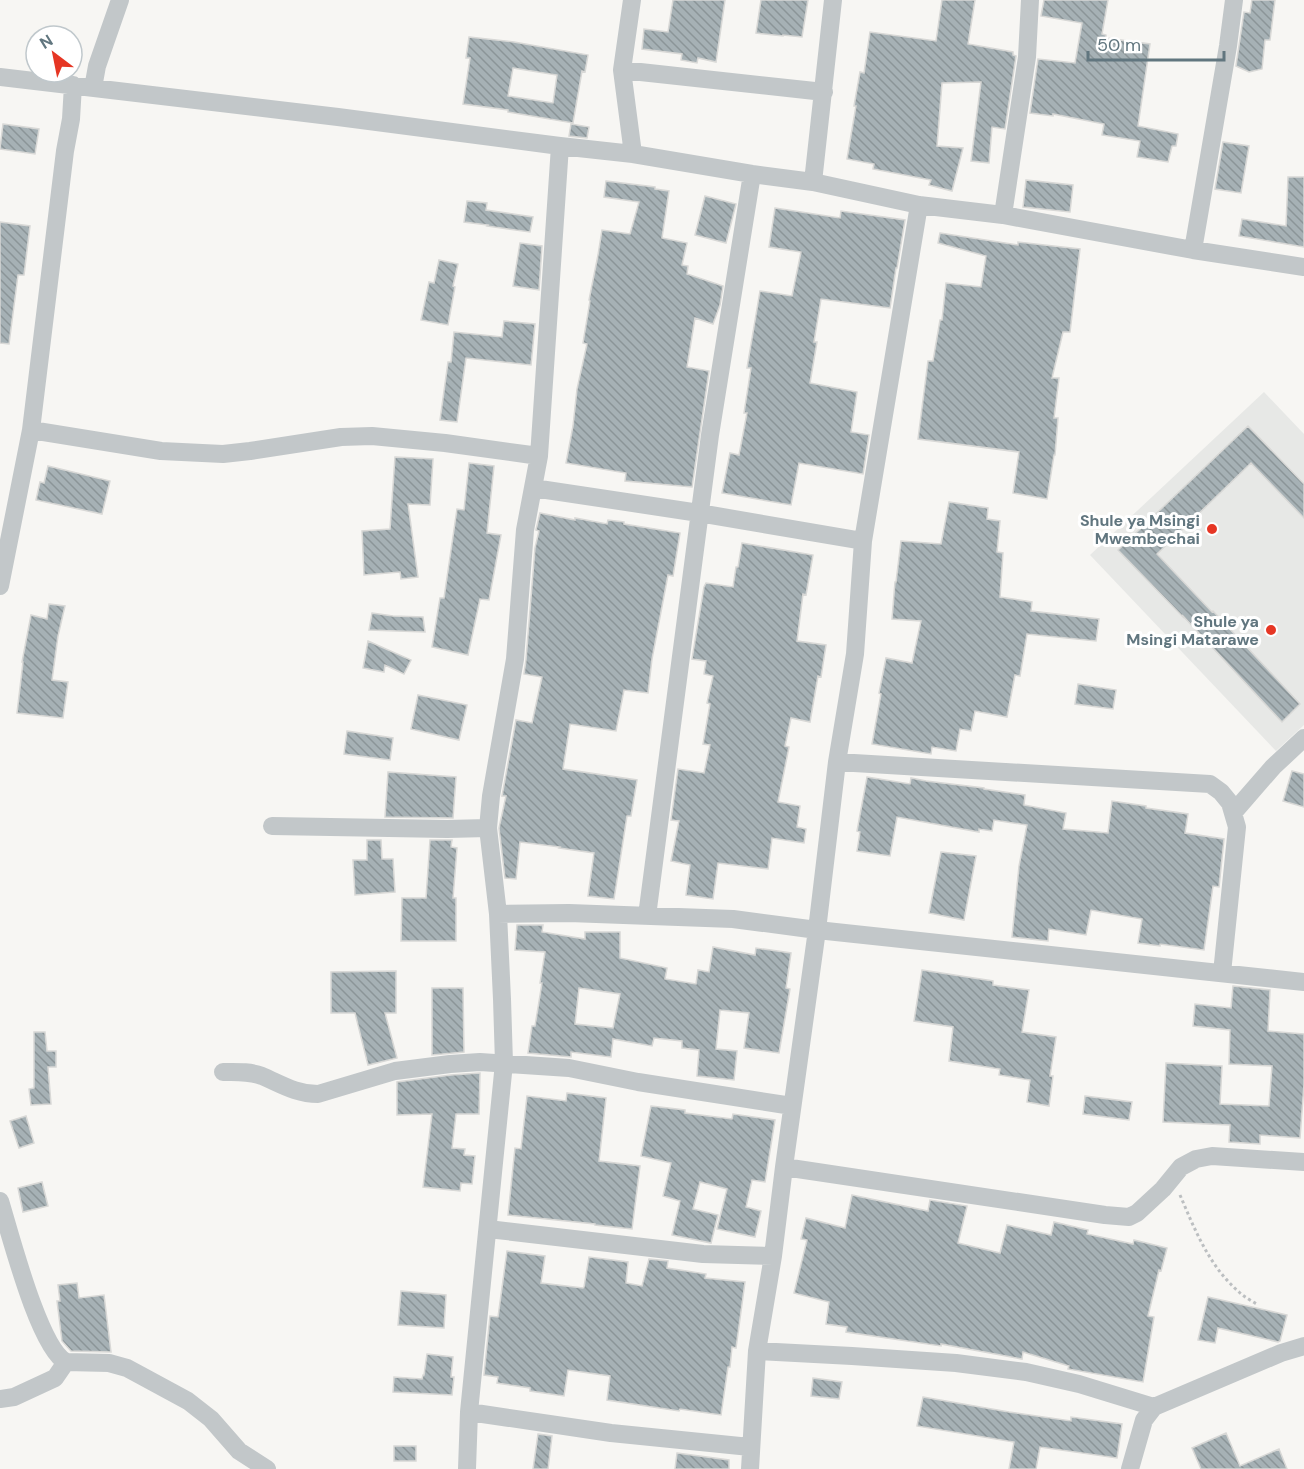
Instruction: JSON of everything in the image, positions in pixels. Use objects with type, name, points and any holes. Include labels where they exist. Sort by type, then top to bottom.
[{"type":"street","points":[[93,88],[97,66],[120,0]]},
{"type":"street","points":[[632,0],[622,70],[633,154]]},
{"type":"street","points":[[813,182],[833,0]]},
{"type":"street","points":[[1003,215],[1027,57],[1030,0]]},
{"type":"street","points":[[1193,250],[1234,0]]},
{"type":"street","points":[[622,70],[824,92]]},
{"type":"street","points":[[0,77],[633,154],[813,182],[919,205],[1003,215],[1193,250],[1304,267]]},
{"type":"street","points":[[0,586],[31,430],[71,119],[73,85]]},
{"type":"street","points":[[467,1469],[469,1412],[504,1063],[498,914],[488,828],[491,796],[515,659],[525,530],[539,456],[561,146]]},
{"type":"street","points":[[647,916],[710,435],[752,174]]},
{"type":"street","points":[[750,1469],[758,1352],[817,930],[837,762],[855,654],[863,541],[919,205]]},
{"type":"street","points":[[31,430],[161,451],[223,454],[250,452],[341,437],[372,436],[539,456]]},
{"type":"street","points":[[533,488],[863,541]]},
{"type":"street","points":[[1233,813],[1274,767],[1304,738]]},
{"type":"street","points":[[837,762],[1210,784],[1230,803],[1237,826],[1222,973]]},
{"type":"street","points":[[272,826],[488,828]]},
{"type":"street","points":[[498,914],[569,913],[733,919],[1304,982]]},
{"type":"street","points":[[223,1072],[238,1071],[260,1075],[291,1090],[318,1094],[395,1071],[450,1064],[504,1063],[568,1068],[638,1082],[792,1106]]},
{"type":"street","points":[[784,1167],[1129,1217],[1137,1213],[1163,1189],[1181,1167],[1189,1162],[1212,1156],[1304,1162]]},
{"type":"street","points":[[0,1201],[34,1311],[47,1340],[60,1359],[66,1362],[103,1362],[127,1368],[188,1401],[211,1419],[239,1451],[267,1469]]},
{"type":"street","points":[[488,1229],[703,1254],[773,1256]]},
{"type":"street","points":[[1130,1469],[1144,1420],[1154,1407],[1281,1353],[1304,1346]]},
{"type":"street","points":[[758,1352],[956,1363],[1026,1372],[1079,1384],[1154,1407]]},
{"type":"street","points":[[0,1399],[14,1397],[55,1378],[66,1362]]},
{"type":"street","points":[[469,1412],[610,1433],[750,1448]]},
{"type":"path","points":[[1172,1177],[1205,1251],[1225,1279],[1258,1305]]},
{"type":"shaded area","points":[[1264,392],[1304,434],[1304,725],[1276,751],[1090,555]]},
{"type":"building","points":[[673,0],[725,0],[716,62],[698,58],[697,63],[681,60],[682,54],[642,49],[644,29],[668,32]]},
{"type":"building","points":[[761,0],[808,0],[802,37],[756,33]]},
{"type":"building","points":[[942,0],[975,0],[968,44],[1013,52],[1016,56],[1005,129],[992,127],[989,163],[971,161],[981,82],[942,83],[937,146],[963,148],[952,191],[929,185],[931,180],[873,169],[874,164],[847,159],[860,72],[864,73],[870,32],[936,41]]},
{"type":"building","points":[[1044,0],[1108,0],[1102,34],[1106,35],[1106,38],[1150,44],[1138,126],[1178,134],[1176,146],[1172,146],[1168,162],[1137,157],[1140,141],[1102,135],[1104,124],[1053,114],[1053,116],[1030,113],[1038,59],[1075,63],[1082,23],[1041,16]]},
{"type":"building","points":[[1252,0],[1275,0],[1270,40],[1265,40],[1262,69],[1249,72],[1236,66],[1244,12],[1250,13]]},
{"type":"building","points":[[469,37],[588,55],[585,72],[582,71],[573,123],[463,104],[470,58],[466,58]],"holes":[[[513,68],[557,75],[553,103],[508,96]]]},
{"type":"building","points":[[3,124],[39,129],[35,154],[0,149]]},
{"type":"building","points":[[571,124],[589,127],[587,138],[569,136]]},
{"type":"building","points":[[1223,142],[1249,146],[1241,193],[1215,189]]},
{"type":"building","points":[[1288,177],[1304,177],[1304,247],[1239,236],[1242,219],[1286,226]]},
{"type":"building","points":[[1026,180],[1073,185],[1070,212],[1023,207]]},
{"type":"building","points":[[606,181],[669,191],[662,238],[687,243],[682,265],[688,266],[687,274],[723,286],[720,305],[713,324],[695,318],[687,367],[709,371],[692,487],[625,481],[626,473],[566,463],[577,389],[587,344],[583,343],[602,230],[630,234],[639,202],[604,197]]},
{"type":"building","points":[[705,196],[736,204],[726,243],[695,235]]},
{"type":"building","points":[[467,201],[487,203],[486,210],[533,217],[530,232],[464,222]]},
{"type":"building","points":[[775,208],[840,218],[841,211],[905,220],[890,308],[821,299],[810,383],[857,392],[851,432],[869,435],[863,474],[799,463],[791,505],[722,493],[730,453],[739,455],[747,413],[744,413],[751,368],[747,368],[760,291],[792,296],[801,252],[769,247]]},
{"type":"building","points":[[0,222],[30,226],[24,275],[18,275],[9,344],[0,343]]},
{"type":"building","points":[[940,233],[1018,245],[1018,242],[1080,249],[1070,332],[1063,332],[1052,378],[1059,378],[1054,418],[1058,418],[1055,455],[1047,499],[1013,493],[1019,452],[918,439],[928,361],[933,361],[940,320],[942,320],[946,283],[981,287],[986,256],[938,243]]},
{"type":"building","points":[[520,243],[542,246],[539,290],[513,286]]},
{"type":"building","points":[[439,260],[458,264],[448,325],[421,320],[429,282],[434,283]]},
{"type":"building","points":[[504,321],[535,324],[531,365],[466,358],[457,422],[440,420],[454,332],[502,337]]},
{"type":"building","points":[[1248,426],[1304,484],[1304,518],[1251,463],[1157,554],[1300,704],[1282,722],[1118,550]]},
{"type":"building","points":[[395,457],[433,459],[430,505],[408,504],[418,577],[401,579],[400,572],[364,575],[362,531],[390,529]]},
{"type":"building","points":[[469,463],[494,466],[487,533],[501,535],[489,600],[480,599],[468,655],[432,647],[440,598],[444,598],[457,509],[464,510]]},
{"type":"building","points":[[48,466],[110,481],[102,514],[36,500],[40,482],[44,483]]},
{"type":"building","points":[[949,502],[988,508],[987,519],[1000,521],[997,552],[1003,553],[1000,597],[1032,602],[1031,611],[1099,619],[1096,641],[1027,634],[1020,676],[1015,675],[1007,717],[975,711],[971,731],[960,729],[956,751],[932,747],[931,754],[872,744],[886,658],[912,663],[921,621],[892,619],[901,541],[941,544]]},
{"type":"building","points":[[540,513],[607,524],[608,520],[624,522],[624,524],[680,533],[673,576],[668,575],[648,693],[624,690],[616,731],[570,724],[563,769],[637,780],[631,816],[627,816],[614,899],[588,896],[594,853],[520,842],[516,879],[505,878],[499,828],[506,796],[502,796],[516,720],[532,723],[542,677],[524,674],[535,548],[539,531],[536,530]]},
{"type":"building","points":[[742,543],[813,555],[806,595],[803,594],[797,641],[826,645],[810,722],[791,718],[785,746],[789,747],[778,802],[800,806],[797,827],[806,829],[804,843],[772,838],[768,869],[718,863],[713,899],[686,895],[690,865],[671,861],[679,821],[671,820],[678,769],[704,773],[710,745],[703,744],[710,704],[707,703],[713,676],[704,674],[706,661],[692,659],[704,587],[706,583],[733,587]]},
{"type":"building","points":[[49,604],[65,606],[52,680],[68,682],[63,718],[17,713],[22,662],[31,615],[47,619]]},
{"type":"building","points":[[372,613],[423,617],[425,632],[369,630]]},
{"type":"building","points":[[368,641],[411,660],[404,674],[385,665],[384,672],[363,668]]},
{"type":"building","points":[[1078,684],[1116,690],[1113,709],[1075,704]]},
{"type":"building","points":[[418,695],[467,705],[459,740],[411,729]]},
{"type":"building","points":[[347,731],[393,738],[390,760],[344,754]]},
{"type":"building","points":[[1292,771],[1304,774],[1304,807],[1283,801]]},
{"type":"building","points":[[388,772],[456,777],[453,818],[385,817]]},
{"type":"building","points":[[867,777],[910,784],[911,778],[1025,795],[1024,805],[1066,813],[1063,829],[1108,833],[1112,801],[1188,814],[1185,833],[1224,839],[1219,887],[1213,886],[1204,950],[1138,943],[1142,919],[1091,910],[1086,935],[1049,929],[1048,941],[1012,937],[1019,866],[1027,825],[994,820],[992,831],[979,829],[979,832],[897,817],[890,856],[857,851],[860,832],[857,831]]},
{"type":"building","points":[[367,840],[381,840],[382,859],[393,859],[395,892],[355,895],[353,860],[367,860]]},
{"type":"building","points":[[430,840],[452,840],[451,847],[457,848],[453,898],[456,898],[456,941],[401,941],[402,898],[426,898]]},
{"type":"building","points":[[941,852],[976,856],[964,920],[929,913]]},
{"type":"building","points":[[517,925],[543,925],[542,932],[585,939],[585,932],[620,932],[620,958],[667,968],[665,979],[696,984],[698,970],[709,972],[713,947],[755,955],[756,948],[791,953],[786,988],[790,989],[779,1053],[744,1048],[749,1013],[720,1010],[716,1049],[737,1051],[734,1080],[697,1076],[699,1050],[682,1048],[682,1041],[654,1038],[652,1046],[613,1039],[611,1057],[571,1052],[571,1057],[528,1053],[532,1026],[535,1026],[545,952],[515,950]],"holes":[[[579,988],[620,994],[613,1028],[575,1024]]]},
{"type":"building","points":[[922,970],[993,981],[993,985],[1029,990],[1022,1032],[1056,1037],[1050,1076],[1053,1076],[1049,1106],[1027,1102],[1030,1080],[999,1075],[1000,1069],[949,1061],[953,1027],[914,1021]]},
{"type":"building","points":[[396,971],[396,1013],[385,1013],[397,1058],[368,1065],[355,1013],[331,1013],[331,972]]},
{"type":"building","points":[[1233,986],[1270,990],[1268,1031],[1304,1034],[1304,1084],[1300,1138],[1260,1135],[1260,1144],[1229,1142],[1230,1125],[1163,1122],[1166,1063],[1222,1066],[1220,1104],[1269,1106],[1272,1066],[1229,1064],[1230,1030],[1193,1026],[1195,1004],[1231,1008]]},
{"type":"building","points":[[432,988],[463,988],[464,1052],[432,1055]]},
{"type":"building","points":[[34,1032],[45,1032],[47,1051],[56,1051],[56,1067],[48,1067],[51,1104],[31,1105],[29,1089],[34,1088]]},
{"type":"building","points":[[480,1073],[479,1114],[456,1114],[452,1148],[465,1149],[464,1155],[475,1156],[472,1184],[461,1183],[460,1191],[423,1187],[432,1114],[397,1115],[397,1082]]},
{"type":"building","points":[[567,1093],[606,1098],[599,1161],[640,1166],[632,1229],[508,1215],[515,1148],[521,1149],[527,1096],[566,1101]]},
{"type":"building","points":[[1085,1096],[1132,1102],[1129,1120],[1083,1114]]},
{"type":"building","points":[[651,1106],[732,1119],[733,1114],[775,1120],[765,1182],[752,1180],[746,1207],[761,1211],[755,1237],[717,1229],[727,1189],[700,1182],[693,1209],[718,1215],[711,1243],[672,1235],[680,1201],[663,1196],[671,1163],[641,1156]]},
{"type":"building","points":[[26,1116],[34,1143],[19,1148],[10,1121]]},
{"type":"building","points":[[42,1182],[48,1206],[23,1212],[18,1188]]},
{"type":"building","points":[[852,1195],[928,1211],[930,1200],[967,1206],[958,1243],[1000,1253],[1007,1225],[1051,1235],[1054,1222],[1088,1230],[1087,1234],[1133,1244],[1134,1240],[1167,1248],[1148,1316],[1154,1317],[1143,1382],[1068,1369],[1069,1366],[1023,1352],[1022,1359],[941,1344],[941,1346],[846,1332],[847,1327],[826,1324],[829,1302],[794,1293],[807,1240],[801,1239],[806,1218],[845,1228]]},
{"type":"building","points":[[507,1251],[545,1256],[541,1283],[583,1288],[589,1257],[628,1262],[626,1283],[642,1286],[649,1259],[668,1261],[667,1268],[706,1274],[705,1278],[745,1282],[736,1348],[732,1347],[721,1415],[607,1400],[610,1376],[568,1370],[564,1396],[497,1383],[498,1377],[484,1375],[490,1316],[498,1317]]},
{"type":"building","points":[[77,1283],[79,1298],[104,1295],[111,1352],[71,1351],[62,1341],[57,1301],[60,1301],[58,1285]]},
{"type":"building","points":[[401,1291],[446,1295],[444,1328],[398,1325]]},
{"type":"building","points":[[1208,1297],[1287,1315],[1280,1341],[1218,1328],[1215,1343],[1198,1340]]},
{"type":"building","points":[[427,1354],[453,1357],[452,1395],[393,1392],[394,1377],[422,1379]]},
{"type":"building","points":[[813,1378],[842,1382],[839,1399],[811,1396]]},
{"type":"building","points":[[923,1397],[1071,1421],[1071,1417],[1122,1424],[1117,1458],[1040,1447],[1036,1469],[1009,1469],[1014,1442],[917,1426]]},
{"type":"building","points":[[1226,1433],[1240,1466],[1279,1449],[1287,1469],[1201,1469],[1192,1448]]},
{"type":"building","points":[[538,1434],[552,1436],[548,1469],[533,1469]]},
{"type":"building","points":[[394,1446],[416,1446],[416,1461],[394,1461]]},
{"type":"building","points":[[677,1453],[729,1460],[729,1469],[675,1469]]},
{"type":"place","name":"Shule ya Msingi Mwembechai","points":[[1212,529]]},
{"type":"place","name":"Shule ya Msingi Matarawe","points":[[1271,630]]}]
